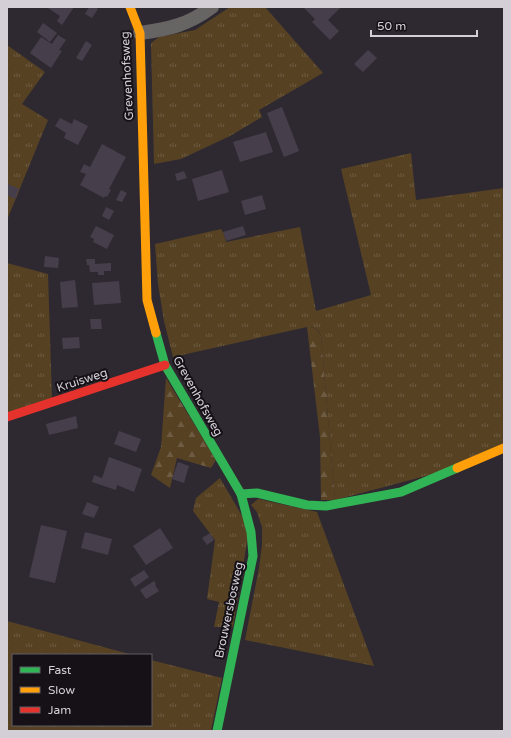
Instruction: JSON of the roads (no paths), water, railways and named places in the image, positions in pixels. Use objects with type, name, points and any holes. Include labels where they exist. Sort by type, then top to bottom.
[{"type":"street","name":"Grevenhofsweg","points":[[130,7],[140,33],[147,300],[165,365],[240,494]]},
{"type":"street","points":[[140,33],[166,29],[197,18],[212,7]]},
{"type":"street","name":"Kruisweg","points":[[7,417],[165,365]]},
{"type":"street","points":[[240,494],[257,493],[306,504],[326,506],[368,499],[401,492],[504,448]]},
{"type":"street","name":"Brouwersbosweg","points":[[216,731],[253,556],[249,519],[240,494]]}]
